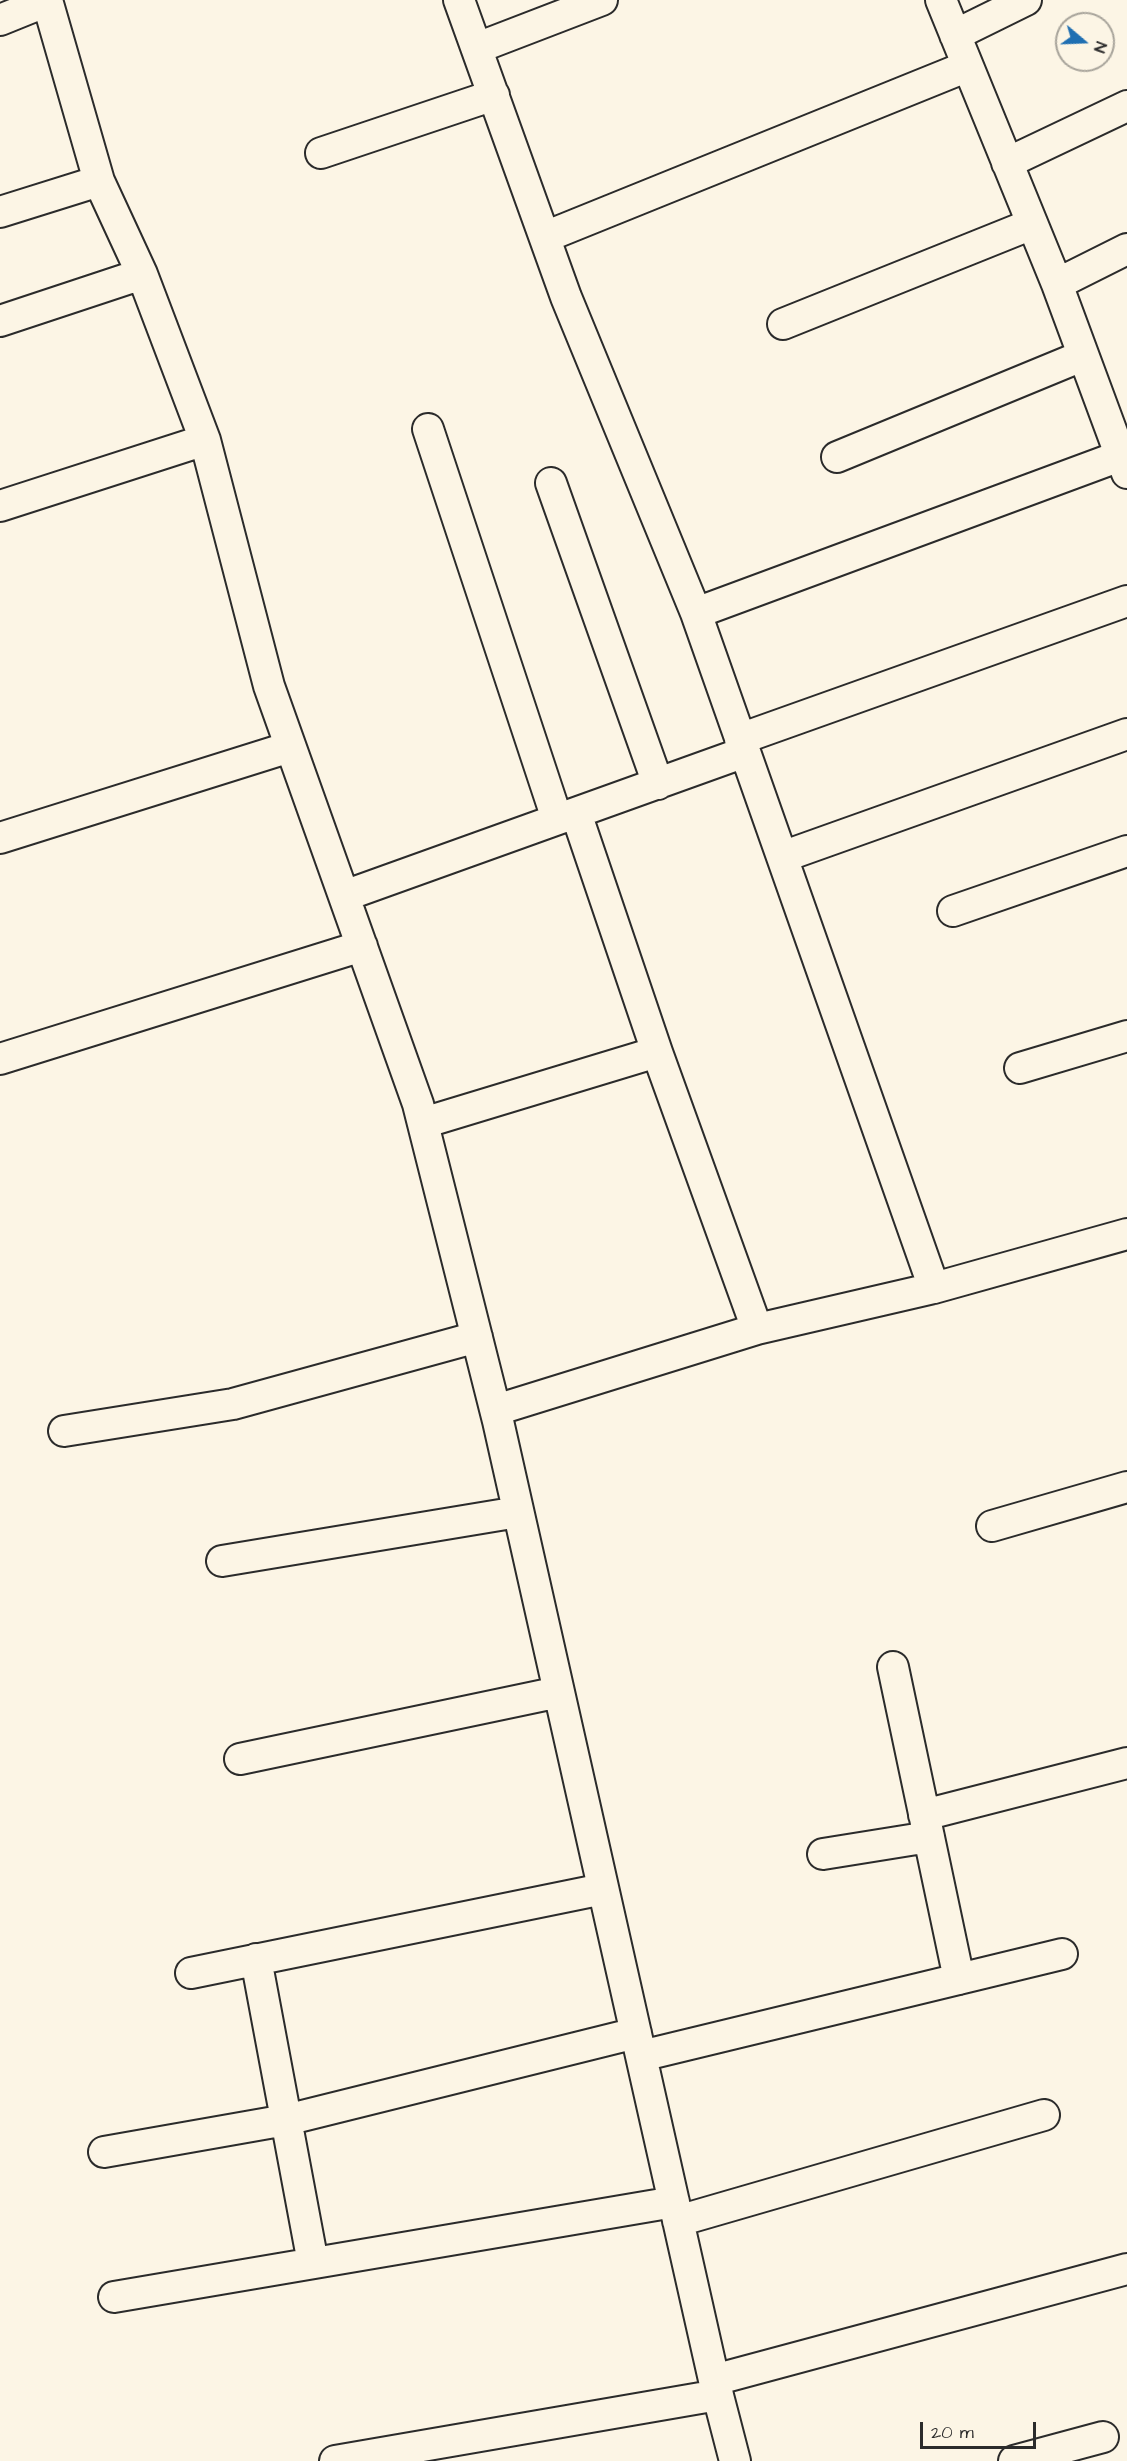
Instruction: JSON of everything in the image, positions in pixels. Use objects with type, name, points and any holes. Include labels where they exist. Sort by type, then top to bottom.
[{"type":"street","points":[[459,0],[566,297],[696,613],[934,1288]]},
{"type":"street","points":[[477,48],[603,0]]},
{"type":"street","points":[[696,613],[1122,448],[1082,356],[1057,284],[941,0]]},
{"type":"street","points":[[955,35],[1026,0]]},
{"type":"street","points":[[0,20],[47,1],[99,181],[142,274],[206,440],[269,686],[423,1123],[496,1410],[638,2045],[716,2388],[735,2461]]},
{"type":"street","points":[[545,237],[968,66]]},
{"type":"street","points":[[321,153],[494,95]]},
{"type":"street","points":[[1007,163],[1127,106]]},
{"type":"street","points":[[0,212],[99,181]]},
{"type":"street","points":[[783,324],[1032,224]]},
{"type":"street","points":[[1057,284],[1127,249]]},
{"type":"street","points":[[0,321],[142,274]]},
{"type":"street","points":[[837,457],[1082,356]]},
{"type":"street","points":[[428,429],[566,816],[657,1052],[757,1329]]},
{"type":"street","points":[[0,506],[206,440]]},
{"type":"street","points":[[551,483],[658,784]]},
{"type":"street","points":[[344,896],[658,784],[743,746],[1127,601]]},
{"type":"street","points":[[782,857],[1127,734]]},
{"type":"street","points":[[0,838],[290,747]]},
{"type":"street","points":[[953,911],[1127,851]]},
{"type":"street","points":[[0,1059],[362,946]]},
{"type":"street","points":[[1020,1068],[1127,1036]]},
{"type":"street","points":[[423,1123],[657,1052]]},
{"type":"street","points":[[496,1410],[757,1329],[934,1288],[1127,1234]]},
{"type":"street","points":[[64,1431],[233,1404],[477,1337]]},
{"type":"street","points":[[992,1526],[1127,1487]]},
{"type":"street","points":[[222,1561],[518,1512]]},
{"type":"street","points":[[893,1667],[959,1979]]},
{"type":"street","points":[[240,1759],[559,1692]]},
{"type":"street","points":[[823,1854],[926,1826],[1127,1763]]},
{"type":"street","points":[[191,1973],[603,1889]]},
{"type":"street","points":[[104,2152],[286,2120],[959,1979],[1062,1954]]},
{"type":"street","points":[[256,1959],[313,2263]]},
{"type":"street","points":[[114,2297],[313,2263],[676,2212],[1044,2115]]},
{"type":"street","points":[[334,2461],[716,2388],[1127,2269]]},
{"type":"street","points":[[1014,2461],[1103,2437]]}]
